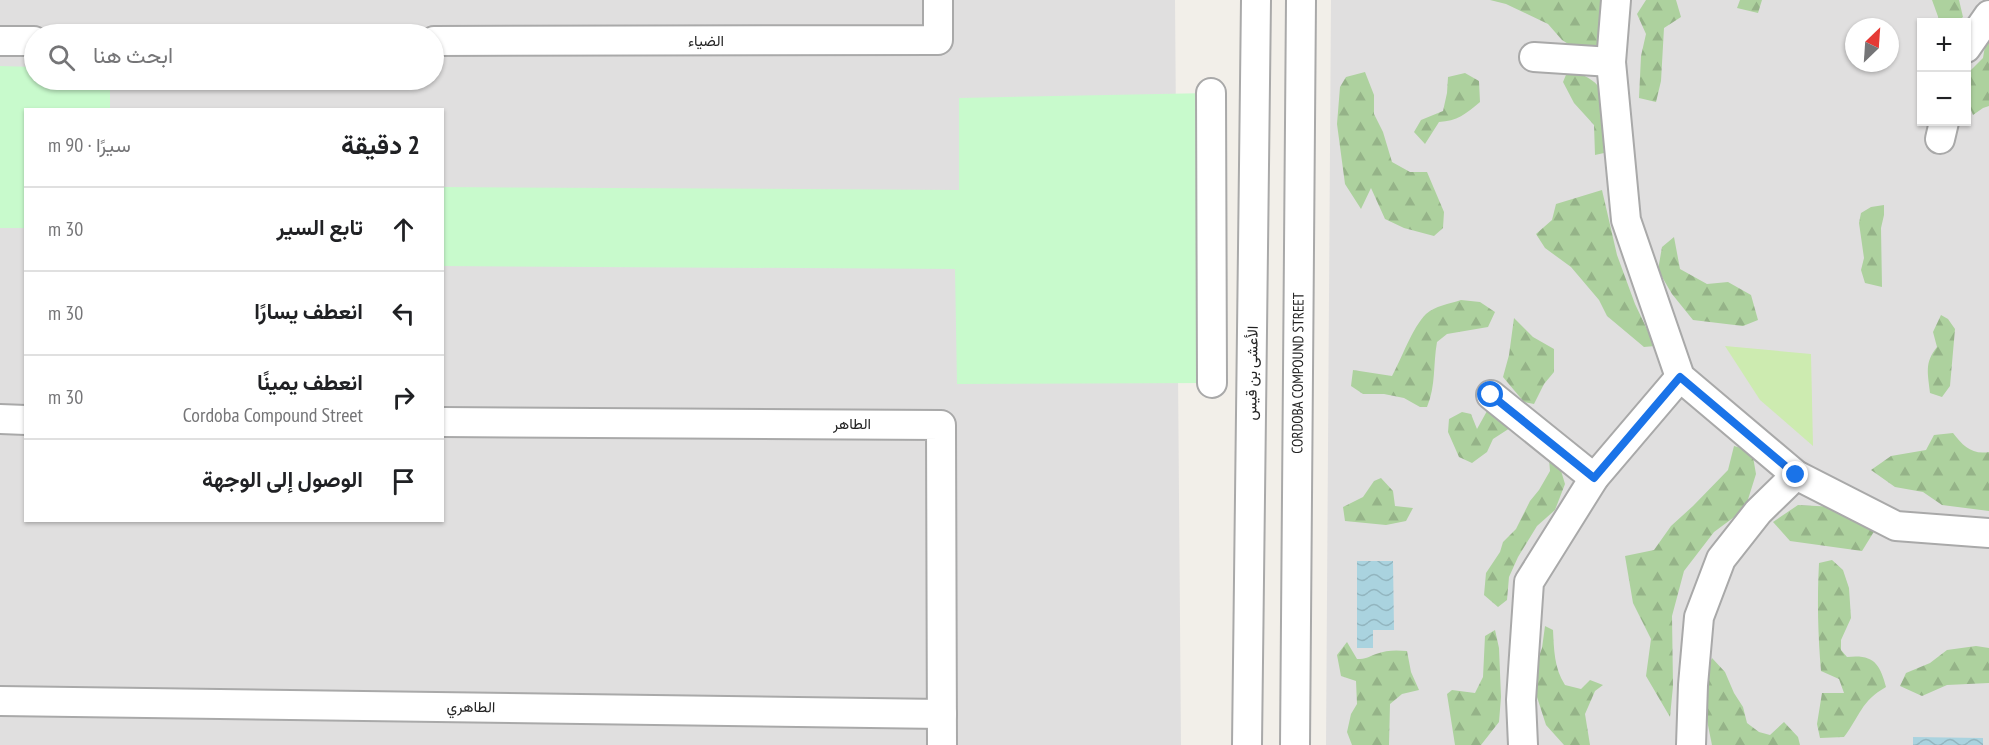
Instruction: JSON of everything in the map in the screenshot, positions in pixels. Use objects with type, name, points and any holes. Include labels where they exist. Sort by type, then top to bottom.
[{"type":"street","name":"الضياء","points":[[444,41],[938,40],[938,0]]},
{"type":"street","name":"الأعشى بن قيس","points":[[1247,745],[1256,0]]},
{"type":"street","name":"CORDOBA COMPOUND STREET","points":[[1295,745],[1301,0]]},
{"type":"street","points":[[1616,0],[1611,62],[1626,220],[1680,377],[1796,475],[1896,526],[1989,533]]},
{"type":"street","points":[[1971,41],[1989,15]]},
{"type":"street","points":[[0,42],[24,41]]},
{"type":"street","points":[[1534,57],[1611,62]]},
{"type":"street","points":[[1211,93],[1212,383]]},
{"type":"street","points":[[1523,745],[1521,700],[1529,582],[1594,478],[1680,377]]},
{"type":"street","points":[[1491,395],[1594,478]]},
{"type":"street","points":[[0,419],[24,420]]},
{"type":"street","name":"الطاهر","points":[[444,422],[941,424],[942,745]]},
{"type":"street","points":[[1691,745],[1699,617],[1721,559],[1758,512],[1796,475]]},
{"type":"street","name":"الطاهري","points":[[0,700],[942,714]]},
{"type":"shaded area","points":[[0,0],[1175,0],[1181,745],[0,745]]},
{"type":"shaded area","points":[[1331,0],[1989,0],[1989,745],[1326,745]]},
{"type":"green space","points":[[1490,0],[1605,0],[1601,8],[1606,29],[1601,48],[1576,49],[1562,40],[1548,24],[1506,4]]},
{"type":"green space","points":[[1646,0],[1676,0],[1681,17],[1664,28],[1661,81],[1656,102],[1639,98],[1641,56],[1646,34],[1637,14]]},
{"type":"green space","points":[[1740,0],[1762,0],[1758,13],[1737,8]]},
{"type":"green space","points":[[1932,0],[1959,0],[1963,17],[1939,18]]},
{"type":"green space","points":[[1987,34],[1989,34],[1989,106],[1973,115],[1971,70],[1983,58]]},
{"type":"green space","points":[[0,66],[24,67],[24,90],[110,90],[110,108],[24,108],[24,228],[0,228]]},
{"type":"green space","points":[[1568,70],[1592,80],[1601,92],[1604,108],[1604,153],[1595,155],[1594,125],[1574,103],[1563,82]]},
{"type":"green space","points":[[1365,72],[1374,95],[1374,114],[1383,132],[1392,162],[1410,172],[1427,172],[1444,212],[1443,228],[1434,236],[1404,228],[1385,219],[1371,188],[1361,209],[1345,184],[1337,124],[1340,87],[1346,77]]},
{"type":"green space","points":[[1465,73],[1479,81],[1480,102],[1461,116],[1439,122],[1425,144],[1414,132],[1421,120],[1443,111],[1448,77]]},
{"type":"green space","points":[[1211,93],[1212,383],[957,384],[955,269],[444,266],[444,187],[959,190],[959,98]]},
{"type":"green space","points":[[1602,190],[1617,255],[1635,304],[1655,346],[1644,347],[1607,316],[1599,300],[1571,267],[1545,248],[1536,234],[1552,220],[1556,204]]},
{"type":"green space","points":[[1884,205],[1881,228],[1882,287],[1865,283],[1861,270],[1864,258],[1859,223],[1861,213],[1871,207]]},
{"type":"green space","points":[[1674,237],[1680,269],[1707,284],[1728,282],[1751,295],[1758,320],[1743,326],[1693,320],[1672,294],[1658,270],[1662,247]]},
{"type":"green space","points":[[1461,300],[1480,302],[1495,312],[1488,327],[1447,334],[1437,342],[1433,383],[1427,407],[1420,407],[1404,398],[1384,394],[1363,394],[1351,386],[1353,370],[1392,376],[1412,335],[1426,314],[1438,307]]},
{"type":"green space","points":[[1941,315],[1948,319],[1955,329],[1950,386],[1942,397],[1930,393],[1928,374],[1930,358],[1937,347],[1933,332]]},
{"type":"green space","points":[[1514,318],[1533,337],[1554,349],[1554,372],[1544,384],[1534,404],[1524,402],[1503,377],[1509,355]]},
{"type":"green space","points":[[1725,346],[1811,354],[1813,446],[1760,400]]},
{"type":"green space","points":[[1492,402],[1511,421],[1510,428],[1493,439],[1487,452],[1472,463],[1459,457],[1448,432],[1449,419],[1462,412],[1471,414],[1477,429]]},
{"type":"green space","points":[[1953,433],[1968,449],[1983,453],[1989,452],[1989,511],[1942,505],[1923,492],[1895,487],[1871,470],[1891,456],[1926,450],[1934,435]]},
{"type":"green space","points":[[1734,446],[1752,451],[1756,474],[1745,509],[1714,532],[1684,571],[1672,616],[1673,686],[1670,717],[1646,676],[1651,639],[1633,603],[1625,556],[1654,550],[1671,526],[1728,470]]},
{"type":"green space","points":[[1549,459],[1559,464],[1565,484],[1555,510],[1537,526],[1518,557],[1509,577],[1507,600],[1498,607],[1484,595],[1486,573],[1500,552],[1503,542],[1516,529],[1530,501],[1550,471]]},
{"type":"green space","points":[[1381,478],[1393,491],[1395,506],[1413,508],[1406,521],[1386,525],[1345,521],[1343,507],[1363,497],[1374,481]]},
{"type":"green space","points":[[1798,505],[1835,507],[1875,530],[1862,551],[1790,541],[1773,522]]},
{"type":"green space","points":[[1832,560],[1843,570],[1849,588],[1851,618],[1841,640],[1841,650],[1847,657],[1864,657],[1874,662],[1881,672],[1886,687],[1866,703],[1844,737],[1820,738],[1817,724],[1822,693],[1844,693],[1839,679],[1821,671],[1818,617],[1819,563]]},
{"type":"green space","points":[[1545,626],[1553,630],[1557,665],[1565,685],[1581,689],[1590,680],[1603,685],[1595,691],[1585,714],[1590,745],[1564,745],[1546,725],[1537,697],[1529,684],[1542,648]]},
{"type":"green space","points":[[1495,630],[1499,648],[1501,697],[1499,722],[1481,745],[1455,745],[1447,694],[1452,690],[1475,693],[1483,677],[1485,636]]},
{"type":"green space","points":[[1347,642],[1357,659],[1387,651],[1407,651],[1411,672],[1419,690],[1402,694],[1390,704],[1389,745],[1352,745],[1347,732],[1351,714],[1357,704],[1356,681],[1341,676],[1337,655]]},
{"type":"green space","points":[[1976,646],[1989,648],[1989,683],[1947,685],[1922,696],[1900,686],[1906,673],[1930,663],[1947,650]]},
{"type":"green space","points":[[1712,658],[1725,672],[1743,707],[1747,723],[1759,732],[1770,735],[1784,722],[1798,737],[1800,745],[1712,745],[1704,691]]},
{"type":"water","points":[[1357,561],[1393,561],[1394,630],[1373,630],[1373,648],[1357,648]]},
{"type":"water","points":[[1913,737],[1983,738],[1983,745],[1913,745]]},
{"type":"route","points":[[1491,395],[1594,478],[1680,377],[1796,475]]}]
